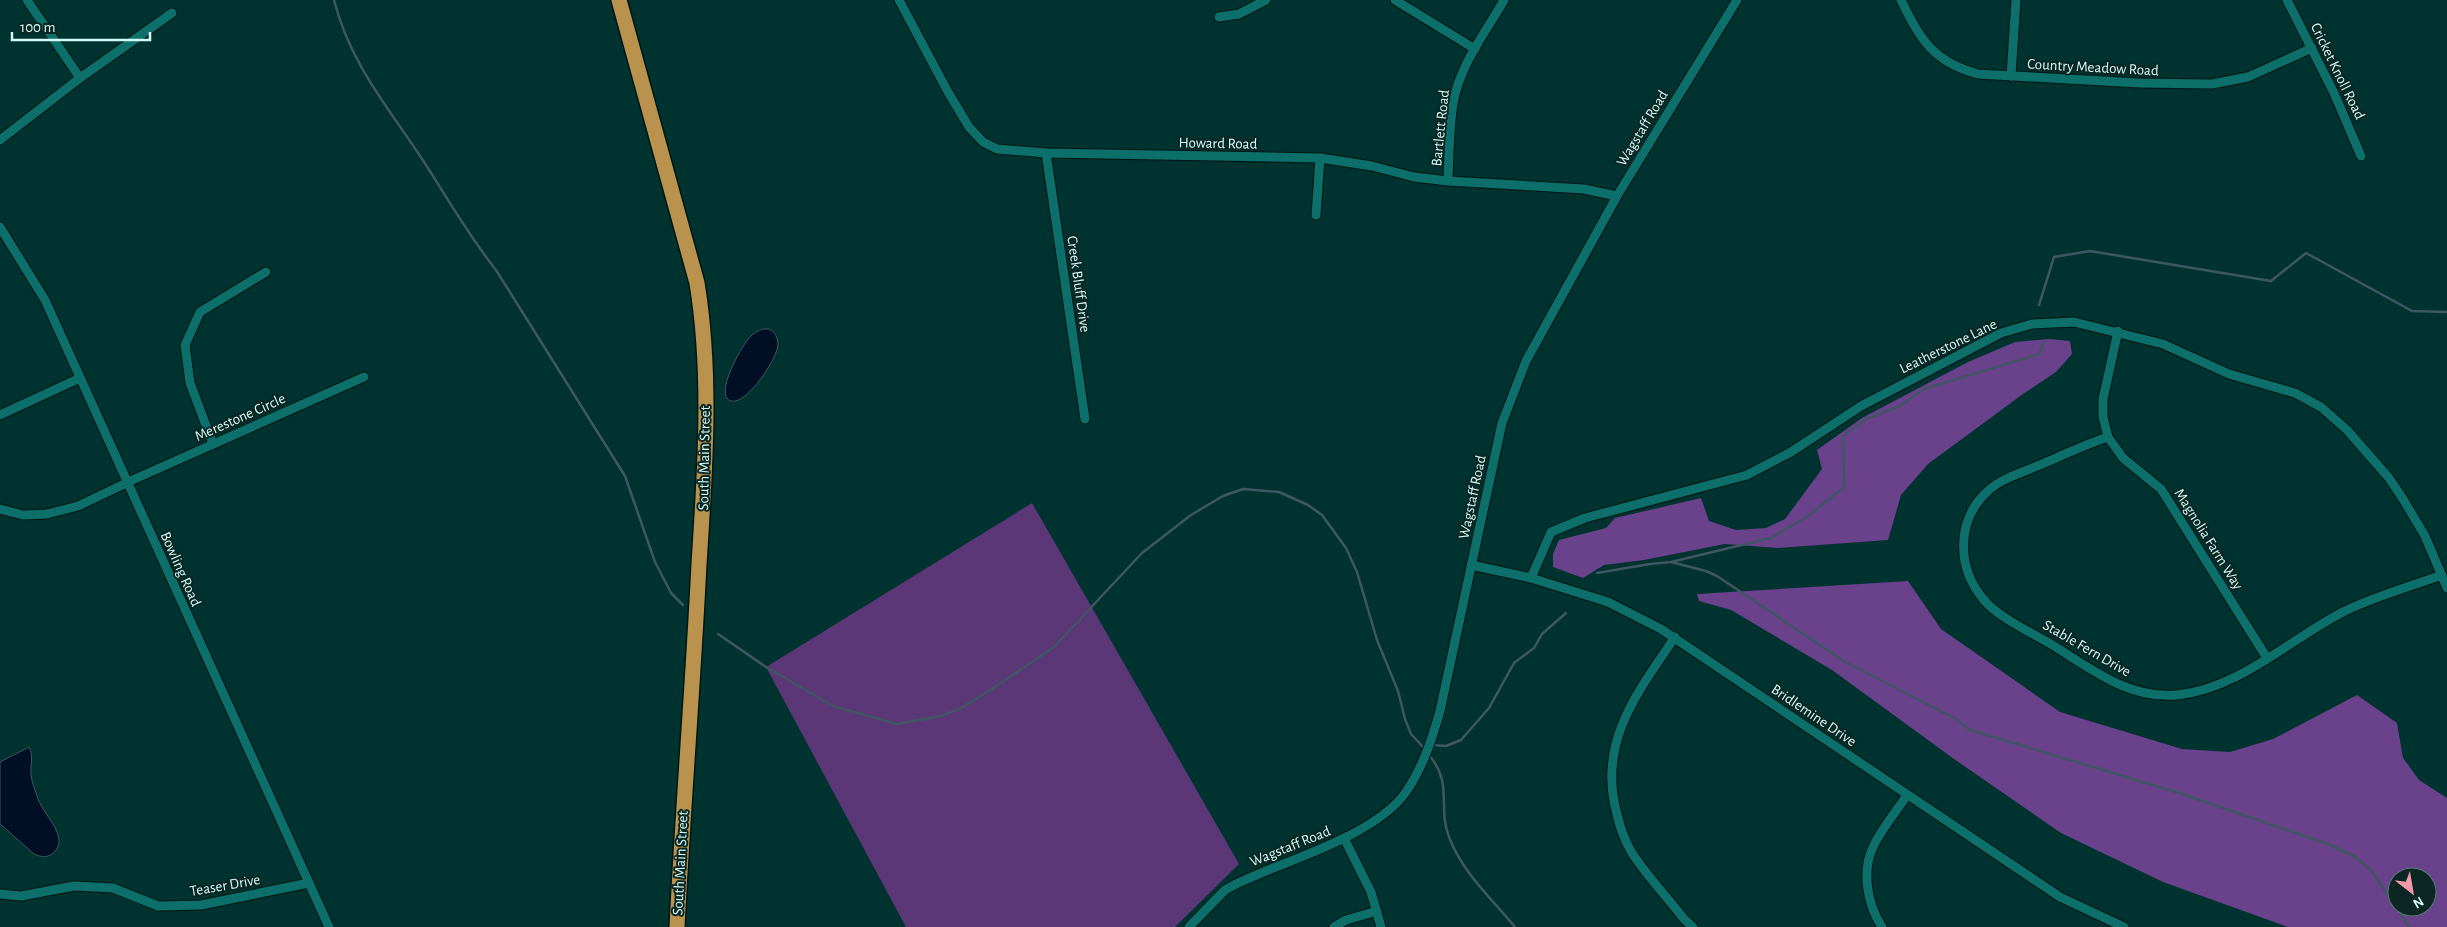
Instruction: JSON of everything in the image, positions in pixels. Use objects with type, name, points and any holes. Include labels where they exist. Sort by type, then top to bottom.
[{"type":"highway","name":"South Main Street","points":[[619,0],[697,284],[704,324],[705,386],[702,509],[677,927]]},
{"type":"street","points":[[27,0],[80,78]]},
{"type":"street","name":"Howard Road","points":[[899,0],[969,127],[983,142],[998,149],[1046,153],[1320,158],[1448,181],[1584,189],[1617,196]]},
{"type":"street","points":[[1219,17],[1239,14],[1266,0]]},
{"type":"street","points":[[1395,0],[1475,49]]},
{"type":"street","name":"Bartlett Road","points":[[1448,181],[1453,103],[1458,84],[1475,49],[1504,0]]},
{"type":"street","name":"Wagstaff Road","points":[[1189,927],[1225,890],[1344,838],[1370,823],[1405,793],[1426,754],[1440,711],[1502,423],[1517,382],[1548,317],[1617,196],[1737,0]]},
{"type":"street","name":"Country Meadow Road","points":[[1901,0],[1928,48],[1947,62],[1978,74],[2178,85],[2212,84],[2248,77],[2312,48]]},
{"type":"street","points":[[2010,76],[2016,0]]},
{"type":"street","name":"Cricket Knoll Road","points":[[2287,0],[2350,126],[2361,156]]},
{"type":"street","points":[[0,140],[80,78],[172,13]]},
{"type":"street","name":"Creek Bluff Drive","points":[[1046,153],[1085,419]]},
{"type":"street","points":[[1316,214],[1320,158]]},
{"type":"street","name":"Bowling Road","points":[[0,227],[44,300],[329,927]]},
{"type":"street","points":[[213,444],[190,383],[185,345],[200,312],[266,272]]},
{"type":"street","name":"Leatherstone Lane","points":[[1531,578],[1550,532],[1585,518],[1747,475],[1791,452],[1860,406],[2001,333],[2050,322],[2074,322],[2118,331],[2163,344],[2229,374],[2297,393],[2322,406],[2347,430],[2389,478],[2425,536],[2447,588]]},
{"type":"street","name":"Magnolia Farm Way","points":[[2118,331],[2103,399],[2103,417],[2108,437],[2123,458],[2161,489],[2267,658]]},
{"type":"street","name":"Merestone Circle","points":[[0,509],[23,515],[47,514],[78,506],[364,377]]},
{"type":"street","points":[[0,415],[80,378]]},
{"type":"street","name":"Stable Fern Drive","points":[[2108,437],[1990,488],[1977,502],[1969,515],[1964,533],[1963,552],[1969,579],[1985,601],[2117,684],[2143,693],[2175,695],[2206,690],[2231,679],[2342,613],[2442,575]]},
{"type":"street","name":"Bridlemine Drive","points":[[1472,565],[1531,578],[1608,602],[1675,637],[2060,897],[2124,927]]},
{"type":"street","points":[[1675,637],[1627,712],[1612,753],[1611,787],[1622,832],[1632,853],[1684,919],[1693,927]]},
{"type":"street","points":[[1882,927],[1875,916],[1869,898],[1867,870],[1873,846],[1907,795]]},
{"type":"street","points":[[1344,838],[1371,892],[1381,927]]},
{"type":"street","name":"Teaser Drive","points":[[0,894],[21,896],[74,886],[112,888],[158,906],[201,905],[309,883]]},
{"type":"street","points":[[1334,927],[1346,920],[1377,912]]},
{"type":"shaded area","points":[[2049,339],[2070,341],[2072,354],[2056,372],[1928,464],[1901,495],[1888,540],[1778,548],[1725,544],[1644,560],[1604,565],[1583,578],[1553,567],[1553,554],[1559,540],[1606,528],[1615,518],[1701,498],[1709,521],[1736,530],[1766,528],[1785,519],[1822,469],[1817,450],[1862,418],[1968,362],[2015,342]]},
{"type":"shaded area","points":[[1032,503],[1239,864],[1175,927],[906,927],[766,667]]},
{"type":"shaded area","points":[[1908,581],[1941,629],[2060,712],[2182,749],[2230,752],[2273,739],[2357,695],[2397,723],[2403,758],[2419,780],[2447,798],[2447,927],[2288,927],[2163,882],[2061,833],[1954,759],[1832,670],[1731,610],[1699,601],[1697,594]]},
{"type":"water","points":[[763,329],[769,329],[776,336],[778,345],[776,352],[767,370],[753,389],[738,400],[731,401],[726,397],[725,390],[731,370],[746,342],[753,334]]},
{"type":"water","points":[[29,747],[32,760],[31,776],[33,785],[40,803],[58,834],[58,848],[46,857],[34,854],[0,824],[0,762]]},
{"type":"waterway","points":[[334,0],[350,45],[372,85],[468,231],[496,270],[625,476],[655,562],[671,593],[683,605]]},
{"type":"waterway","points":[[2039,305],[2054,257],[2090,251],[2271,281],[2306,253],[2412,311],[2447,312]]},
{"type":"waterway","points":[[1597,573],[1671,562],[1771,538],[1808,516],[1844,487],[1843,436],[1866,419],[1900,406],[1924,389],[2039,354],[2044,342]]},
{"type":"waterway","points":[[718,634],[766,667],[833,706],[897,724],[941,716],[961,708],[989,691],[1054,647],[1142,553],[1191,515],[1223,496],[1243,489],[1279,492],[1308,505],[1322,515],[1346,548],[1357,572],[1377,640],[1398,691],[1405,719],[1411,734],[1425,749]]},
{"type":"waterway","points":[[1671,562],[1706,571],[1717,576],[1845,662],[1956,719],[1970,730],[2179,793],[2328,844],[2355,857],[2371,870],[2409,927]]},
{"type":"waterway","points":[[1432,745],[1446,746],[1461,740],[1489,708],[1514,663],[1534,648],[1542,634],[1566,613]]},
{"type":"waterway","points":[[1428,754],[1441,775],[1444,794],[1444,815],[1449,837],[1455,850],[1487,895],[1515,927]]}]
